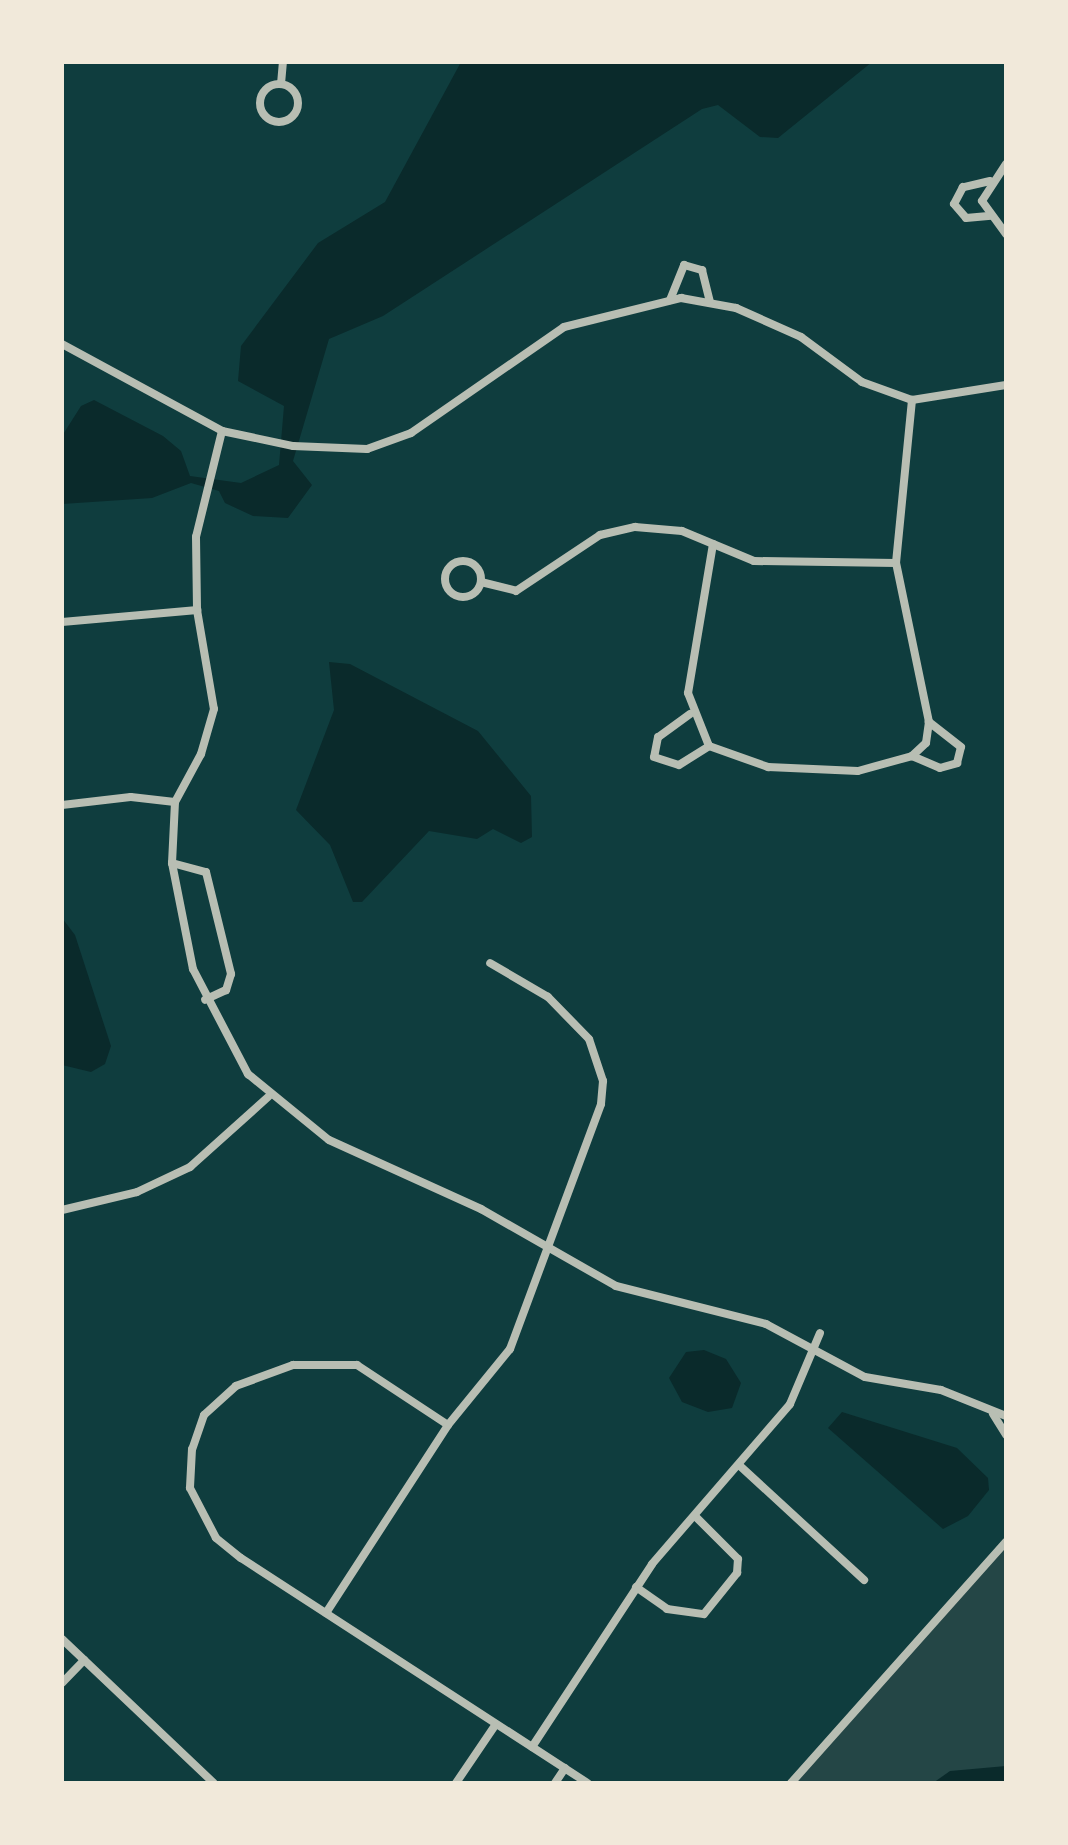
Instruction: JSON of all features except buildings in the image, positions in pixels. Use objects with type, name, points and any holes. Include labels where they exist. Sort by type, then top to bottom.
[{"type":"street","points":[[281,84],[268,87],[260,104],[278,122],[298,104],[281,84],[283,62]]},
{"type":"street","points":[[1006,164],[990,181],[982,201],[1006,234]]},
{"type":"street","points":[[990,181],[963,187],[954,204],[966,218],[991,216]]},
{"type":"street","points":[[670,300],[684,265],[702,270],[710,303]]},
{"type":"street","points":[[62,344],[222,431],[262,443],[367,449],[411,433],[564,327],[670,300],[710,303],[801,337],[862,382],[912,400],[1006,385]]},
{"type":"street","points":[[713,544],[690,714],[709,746],[768,767],[858,771],[912,756],[926,743],[929,722],[896,563],[912,400]]},
{"type":"street","points":[[222,431],[201,505],[197,610],[214,709],[201,754],[175,802],[172,863],[184,938],[205,1000],[232,1052],[268,1097],[329,1140],[550,1245],[616,1286],[766,1324],[815,1355],[865,1377],[941,1390],[993,1414],[1006,1416]]},
{"type":"street","points":[[481,582],[475,565],[464,560],[445,574],[459,596],[481,582],[516,591],[600,535],[635,527],[682,531],[754,561],[896,563]]},
{"type":"street","points":[[62,622],[197,610]]},
{"type":"street","points":[[690,714],[658,737],[654,757],[679,765],[709,746]]},
{"type":"street","points":[[912,756],[940,768],[957,763],[961,747],[929,722]]},
{"type":"street","points":[[62,805],[131,797],[175,802]]},
{"type":"street","points":[[172,863],[206,872],[231,974],[226,990],[205,1000]]},
{"type":"street","points":[[326,1613],[448,1425],[510,1349],[601,1104],[601,1068],[572,1018],[490,963]]},
{"type":"street","points":[[62,1210],[137,1192],[190,1167],[268,1097]]},
{"type":"street","points":[[532,1747],[636,1587],[790,1404],[815,1355],[820,1333]]},
{"type":"street","points":[[448,1425],[373,1372],[341,1360],[253,1378],[204,1415],[189,1466],[199,1514],[241,1558],[588,1783]]},
{"type":"street","points":[[993,1414],[1006,1435]]},
{"type":"street","points":[[739,1465],[864,1580]]},
{"type":"street","points":[[636,1587],[667,1609],[704,1614],[737,1573],[738,1559],[695,1516]]},
{"type":"street","points":[[791,1783],[1006,1542]]},
{"type":"street","points":[[62,1639],[214,1783]]},
{"type":"street","points":[[62,1683],[84,1660]]},
{"type":"street","points":[[456,1783],[496,1724]]},
{"type":"street","points":[[555,1783],[565,1768]]},
{"type":"shaded area","points":[[461,62],[872,62],[778,138],[760,137],[718,105],[702,109],[383,316],[329,339],[293,461],[312,485],[288,518],[253,516],[225,503],[219,491],[191,483],[152,498],[62,504],[62,436],[81,406],[94,400],[163,436],[181,451],[190,476],[241,483],[279,465],[284,406],[238,381],[241,346],[318,243],[385,202]]},
{"type":"shaded area","points":[[329,662],[350,664],[478,731],[531,796],[532,837],[521,843],[493,829],[477,839],[429,831],[362,902],[353,902],[330,845],[296,810],[334,710]]},
{"type":"shaded area","points":[[62,918],[75,935],[111,1046],[105,1064],[91,1072],[62,1065]]},
{"type":"shaded area","points":[[704,1350],[726,1359],[741,1383],[732,1408],[708,1412],[682,1402],[669,1378],[686,1352]]},
{"type":"shaded area","points":[[842,1412],[957,1448],[988,1478],[989,1490],[968,1516],[943,1529],[828,1428]]},
{"type":"shaded area","points":[[1006,1544],[1006,1783],[791,1783]]},
{"type":"shaded area","points":[[1006,1766],[1006,1783],[933,1783],[950,1771]]}]
